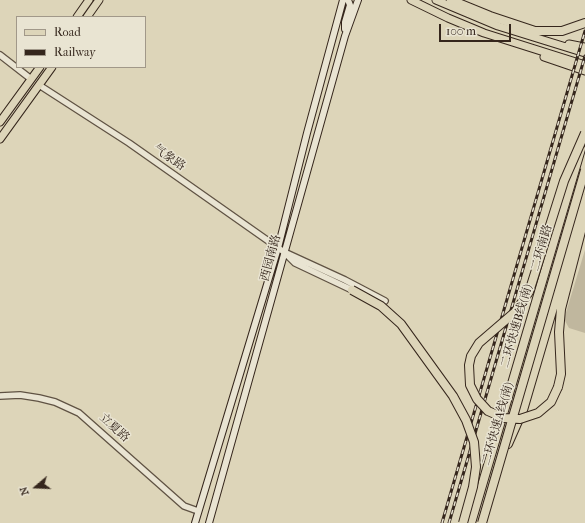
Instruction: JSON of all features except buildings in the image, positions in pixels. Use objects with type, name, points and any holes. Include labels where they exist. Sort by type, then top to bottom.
[{"type":"highway","points":[[451,0],[490,16],[535,31],[562,31],[585,23]]},
{"type":"highway","points":[[585,134],[564,181],[529,292],[515,312],[479,343],[470,360],[469,380],[474,394],[484,407],[499,416],[514,420],[534,415],[548,405],[557,392],[560,374],[559,332],[561,309],[580,228],[585,199]]},
{"type":"highway","name":"二环快速B线(南)","points":[[472,523],[585,134]]},
{"type":"highway","name":"二环快速A线(南)","points":[[481,523],[585,170]]},
{"type":"highway","points":[[499,462],[522,410],[585,214]]},
{"type":"highway","points":[[352,290],[381,306],[401,324],[449,390],[464,414],[472,436],[476,462],[474,481],[463,523]]},
{"type":"main road","points":[[78,16],[89,0]]},
{"type":"main road","points":[[88,16],[99,0]]},
{"type":"main road","points":[[344,0],[350,5],[345,22],[345,36]]},
{"type":"main road","name":"西园南路","points":[[195,523],[278,248],[307,133],[344,0]]},
{"type":"main road","name":"西园南路","points":[[209,523],[345,36],[358,0]]},
{"type":"main road","points":[[411,0],[457,22],[513,43],[556,62],[585,71]]},
{"type":"main road","points":[[436,0],[479,19],[585,53]]},
{"type":"main road","points":[[516,32],[585,48]]},
{"type":"main road","points":[[513,43],[585,65]]},
{"type":"main road","points":[[0,122],[39,68]]},
{"type":"main road","points":[[0,139],[51,68]]},
{"type":"main road","name":"二环南路","points":[[472,523],[585,140]]},
{"type":"main road","name":"二环南路","points":[[481,523],[585,165]]},
{"type":"main road","points":[[567,227],[585,186]]},
{"type":"street","points":[[0,55],[16,67]]},
{"type":"street","points":[[17,68],[31,79]]},
{"type":"street","name":"气象路","points":[[39,85],[128,143],[284,252],[345,280],[385,301]]},
{"type":"street","name":"气象路","points":[[284,252],[295,263],[352,290]]},
{"type":"street","name":"立夏路","points":[[0,396],[16,394],[39,398],[55,402],[79,413],[184,506],[198,511]]},
{"type":"shaded area","points":[[585,250],[585,333],[569,328],[564,319]]},
{"type":"railway","points":[[442,523],[585,31]]},
{"type":"railway","points":[[449,523],[585,56]]}]
